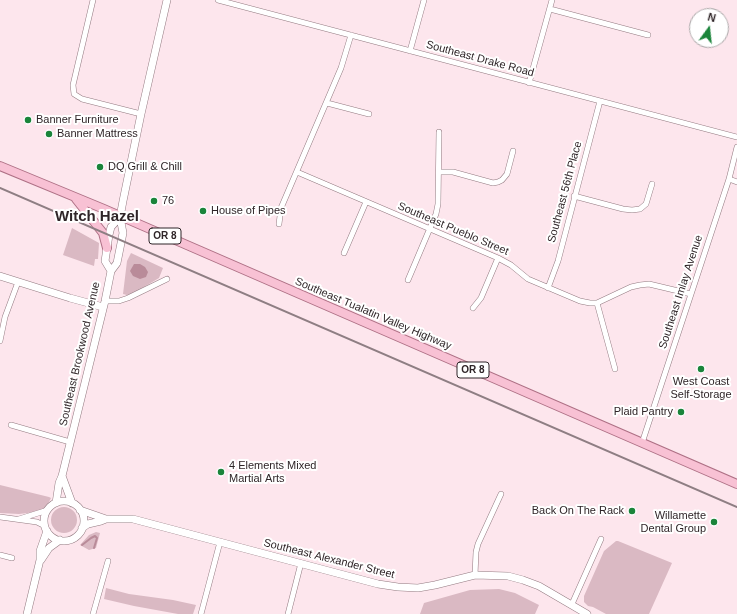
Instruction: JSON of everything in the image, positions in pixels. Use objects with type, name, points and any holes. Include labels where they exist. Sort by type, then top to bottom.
[{"type":"main road","name":"Southeast Tualatin Valley Highway","points":[[0,166],[737,484]]},
{"type":"main road","points":[[74,197],[103,233],[107,248]]},
{"type":"street","points":[[93,0],[73,85],[74,94],[82,99],[140,114]]},
{"type":"street","name":"Southeast Brookwood Avenue","points":[[56,503],[59,484],[111,271],[117,262],[123,233],[120,217],[140,114],[167,0]]},
{"type":"street","name":"Southeast Drake Road","points":[[218,0],[737,137]]},
{"type":"street","points":[[410,51],[424,0]]},
{"type":"street","points":[[530,83],[552,0]]},
{"type":"street","points":[[550,9],[648,35]]},
{"type":"street","points":[[279,224],[281,208],[327,103],[341,68],[351,35]]},
{"type":"street","name":"Southeast 56th Place","points":[[548,288],[558,261],[600,101]]},
{"type":"street","points":[[327,103],[369,114]]},
{"type":"street","points":[[408,280],[436,214],[438,204],[439,132]]},
{"type":"street","name":"Southeast Imlay Avenue","points":[[642,443],[729,179],[737,147]]},
{"type":"street","points":[[438,172],[453,172],[493,183],[498,182],[507,174],[513,151]]},
{"type":"street","name":"Southeast Pueblo Street","points":[[297,172],[498,258],[511,265],[528,279],[548,288],[580,301],[597,303]]},
{"type":"street","points":[[729,179],[737,182]]},
{"type":"street","points":[[574,196],[623,209],[640,209],[646,204],[652,184]]},
{"type":"street","points":[[344,253],[366,202]]},
{"type":"street","name":"Southeast Brookwood Avenue","points":[[111,271],[106,261],[107,248],[111,227],[120,217]]},
{"type":"street","points":[[473,308],[481,298],[498,258]]},
{"type":"street","points":[[0,276],[70,298],[104,304],[128,298],[167,279]]},
{"type":"street","points":[[0,341],[5,317],[18,282]]},
{"type":"street","points":[[615,369],[597,303],[640,284],[648,284],[691,294]]},
{"type":"street","name":"Southeast Brookwood Avenue","points":[[11,425],[70,442]]},
{"type":"street","points":[[62,476],[72,503]]},
{"type":"street","points":[[474,574],[478,544],[501,494]]},
{"type":"street","points":[[0,517],[37,522],[46,528],[50,535],[60,540],[74,538],[82,528],[84,519],[80,510],[72,503],[66,501],[56,503],[48,510],[18,519]]},
{"type":"street","points":[[27,614],[40,560],[40,551],[46,528],[46,514],[48,510]]},
{"type":"street","name":"Southeast Alexander Street","points":[[80,510],[106,519],[133,519],[378,584],[418,588],[435,585],[474,574],[503,575],[539,586],[587,614]]},
{"type":"street","name":"Southeast Alexander Street","points":[[82,528],[88,524],[101,522],[106,519]]},
{"type":"street","points":[[572,604],[601,539]]},
{"type":"street","points":[[40,560],[49,548],[60,540]]},
{"type":"street","points":[[202,614],[220,542]]},
{"type":"street","points":[[0,555],[12,558]]},
{"type":"street","points":[[93,614],[108,561]]},
{"type":"street","points":[[288,614],[301,563]]},
{"type":"shaded area","points":[[72,228],[99,243],[98,259],[95,259],[94,266],[63,255]]},
{"type":"shaded area","points":[[131,253],[163,268],[159,278],[134,293],[127,295],[123,294],[127,261]]},
{"type":"shaded area","points":[[134,264],[140,264],[145,267],[148,272],[146,277],[140,279],[133,276],[130,271]]},
{"type":"shaded area","points":[[0,485],[51,498],[47,506],[36,512],[19,514],[0,513]]},
{"type":"shaded area","points":[[64,507],[73,511],[77,520],[73,529],[64,533],[55,529],[51,520],[55,511]]},
{"type":"shaded area","points":[[96,532],[100,533],[96,548],[89,550],[80,545],[89,535]]},
{"type":"shaded area","points":[[616,541],[672,563],[649,614],[606,614],[588,606],[584,602],[584,596],[604,551]]},
{"type":"shaded area","points":[[106,588],[129,594],[173,600],[196,605],[193,614],[178,614],[134,606],[104,599]]},
{"type":"shaded area","points":[[499,589],[515,593],[539,605],[535,614],[420,614],[424,603],[470,590]]},
{"type":"waterway","points":[[82,545],[95,536],[97,538],[94,548]]},
{"type":"railway","points":[[0,188],[737,507]]},
{"type":"place","name":"Banner Furniture","points":[[28,120]]},
{"type":"place","name":"Banner Mattress","points":[[49,134]]},
{"type":"place","name":"DQ Grill & Chill","points":[[100,167]]},
{"type":"place","name":"76","points":[[154,201]]},
{"type":"place","name":"House of Pipes","points":[[203,211]]},
{"type":"place","name":"West Coast Self-Storage","points":[[701,369]]},
{"type":"place","name":"Plaid Pantry","points":[[681,412]]},
{"type":"place","name":"4 Elements Mixed Martial Arts","points":[[221,472]]},
{"type":"place","name":"Back On The Rack","points":[[632,511]]},
{"type":"place","name":"Willamette Dental Group","points":[[714,522]]},
{"type":"district","name":"Witch Hazel","points":[[97,217]]}]
